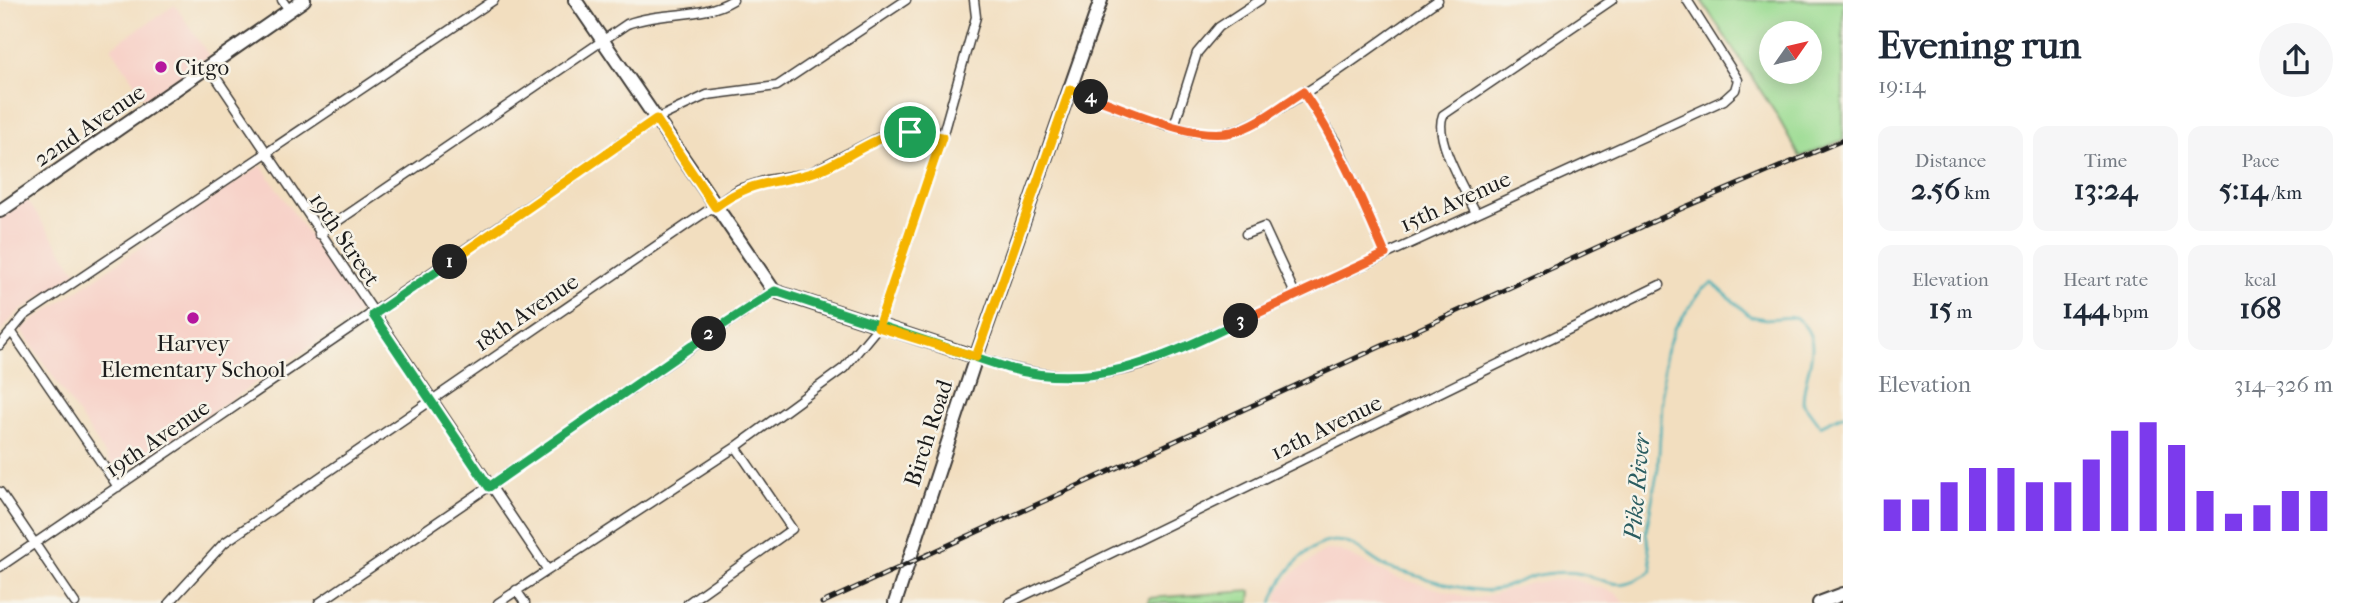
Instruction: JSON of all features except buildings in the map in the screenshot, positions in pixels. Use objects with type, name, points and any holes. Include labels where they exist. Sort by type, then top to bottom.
[{"type":"street","name":"22nd Avenue","points":[[0,211],[209,67],[285,5],[304,0]]},
{"type":"street","points":[[0,345],[24,316],[494,0]]},
{"type":"street","points":[[575,0],[775,291],[976,357]]},
{"type":"street","points":[[319,234],[626,24],[646,17],[717,10],[733,0]]},
{"type":"street","name":"19th Avenue","points":[[0,567],[373,315],[656,119],[707,95],[777,86],[906,0]]},
{"type":"street","points":[[498,603],[736,447],[844,368],[878,327],[942,137],[976,17],[974,0]]},
{"type":"street","name":"Birch Road","points":[[895,603],[976,357],[1101,0]]},
{"type":"street","points":[[1174,126],[1197,53],[1219,27],[1260,0]]},
{"type":"street","points":[[1070,89],[1174,126],[1216,134],[1234,132],[1303,92],[1438,0]]},
{"type":"street","points":[[1476,213],[1444,143],[1440,121],[1443,115],[1612,0]]},
{"type":"street","name":"15th Avenue","points":[[976,357],[1040,376],[1109,373],[1149,363],[1724,100],[1732,95],[1738,80],[1686,0]]},
{"type":"street","name":"19th Street","points":[[209,67],[430,400],[547,569]]},
{"type":"street","points":[[1303,92],[1337,144],[1385,254]]},
{"type":"street","name":"18th Avenue","points":[[169,603],[224,543],[739,189],[767,180],[810,173],[878,138],[910,132],[942,137]]},
{"type":"street","points":[[1246,234],[1264,227],[1296,296]]},
{"type":"street","name":"12th Avenue","points":[[1009,603],[1660,285]]},
{"type":"street","points":[[319,603],[775,291]]},
{"type":"street","points":[[11,331],[118,487]]},
{"type":"street","points":[[688,603],[792,529],[736,447]]},
{"type":"street","points":[[0,492],[75,603]]},
{"type":"street","points":[[516,590],[525,603]]},
{"type":"street","points":[[1819,603],[1843,594]]},
{"type":"shaded area","points":[[175,5],[209,56],[145,99],[111,47]]},
{"type":"shaded area","name":"Harvey Elementary School","points":[[261,165],[361,312],[119,475],[21,329]]},
{"type":"shaded area","points":[[27,200],[77,273],[16,314],[0,333],[0,218]]},
{"type":"shaded area","points":[[1326,550],[1341,551],[1394,577],[1468,597],[1478,598],[1532,583],[1569,578],[1616,593],[1625,603],[1276,603],[1279,591],[1292,574]]},
{"type":"green space","points":[[1701,0],[1843,0],[1843,140],[1800,157],[1776,114]]},
{"type":"green space","points":[[1251,591],[1250,603],[1148,603],[1149,598]]},
{"type":"waterway","name":"Pike River","points":[[1272,603],[1280,584],[1301,558],[1318,545],[1338,541],[1355,546],[1386,567],[1478,590],[1495,589],[1531,577],[1560,573],[1577,573],[1610,583],[1624,584],[1652,571],[1646,532],[1658,469],[1665,355],[1674,329],[1703,288],[1713,283],[1750,316],[1765,319],[1795,317],[1805,326],[1812,346],[1803,403],[1820,426],[1843,415]]},
{"type":"railway","points":[[822,603],[1685,207],[1843,140]]},
{"type":"place","name":"Citgo","points":[[161,67]]},
{"type":"place","name":"Harvey Elementary School","points":[[193,318]]},
{"type":"route","points":[[910,132],[878,138],[840,160],[810,173],[767,180],[739,189],[715,207],[656,119],[373,315],[489,487],[775,291],[878,327],[1024,373],[1040,376],[1078,376],[1109,373],[1149,363],[1385,254],[1337,144],[1303,92],[1251,124],[1234,132],[1216,134],[1174,126],[1070,89],[976,357],[964,354],[878,327],[942,137],[910,132]]}]
